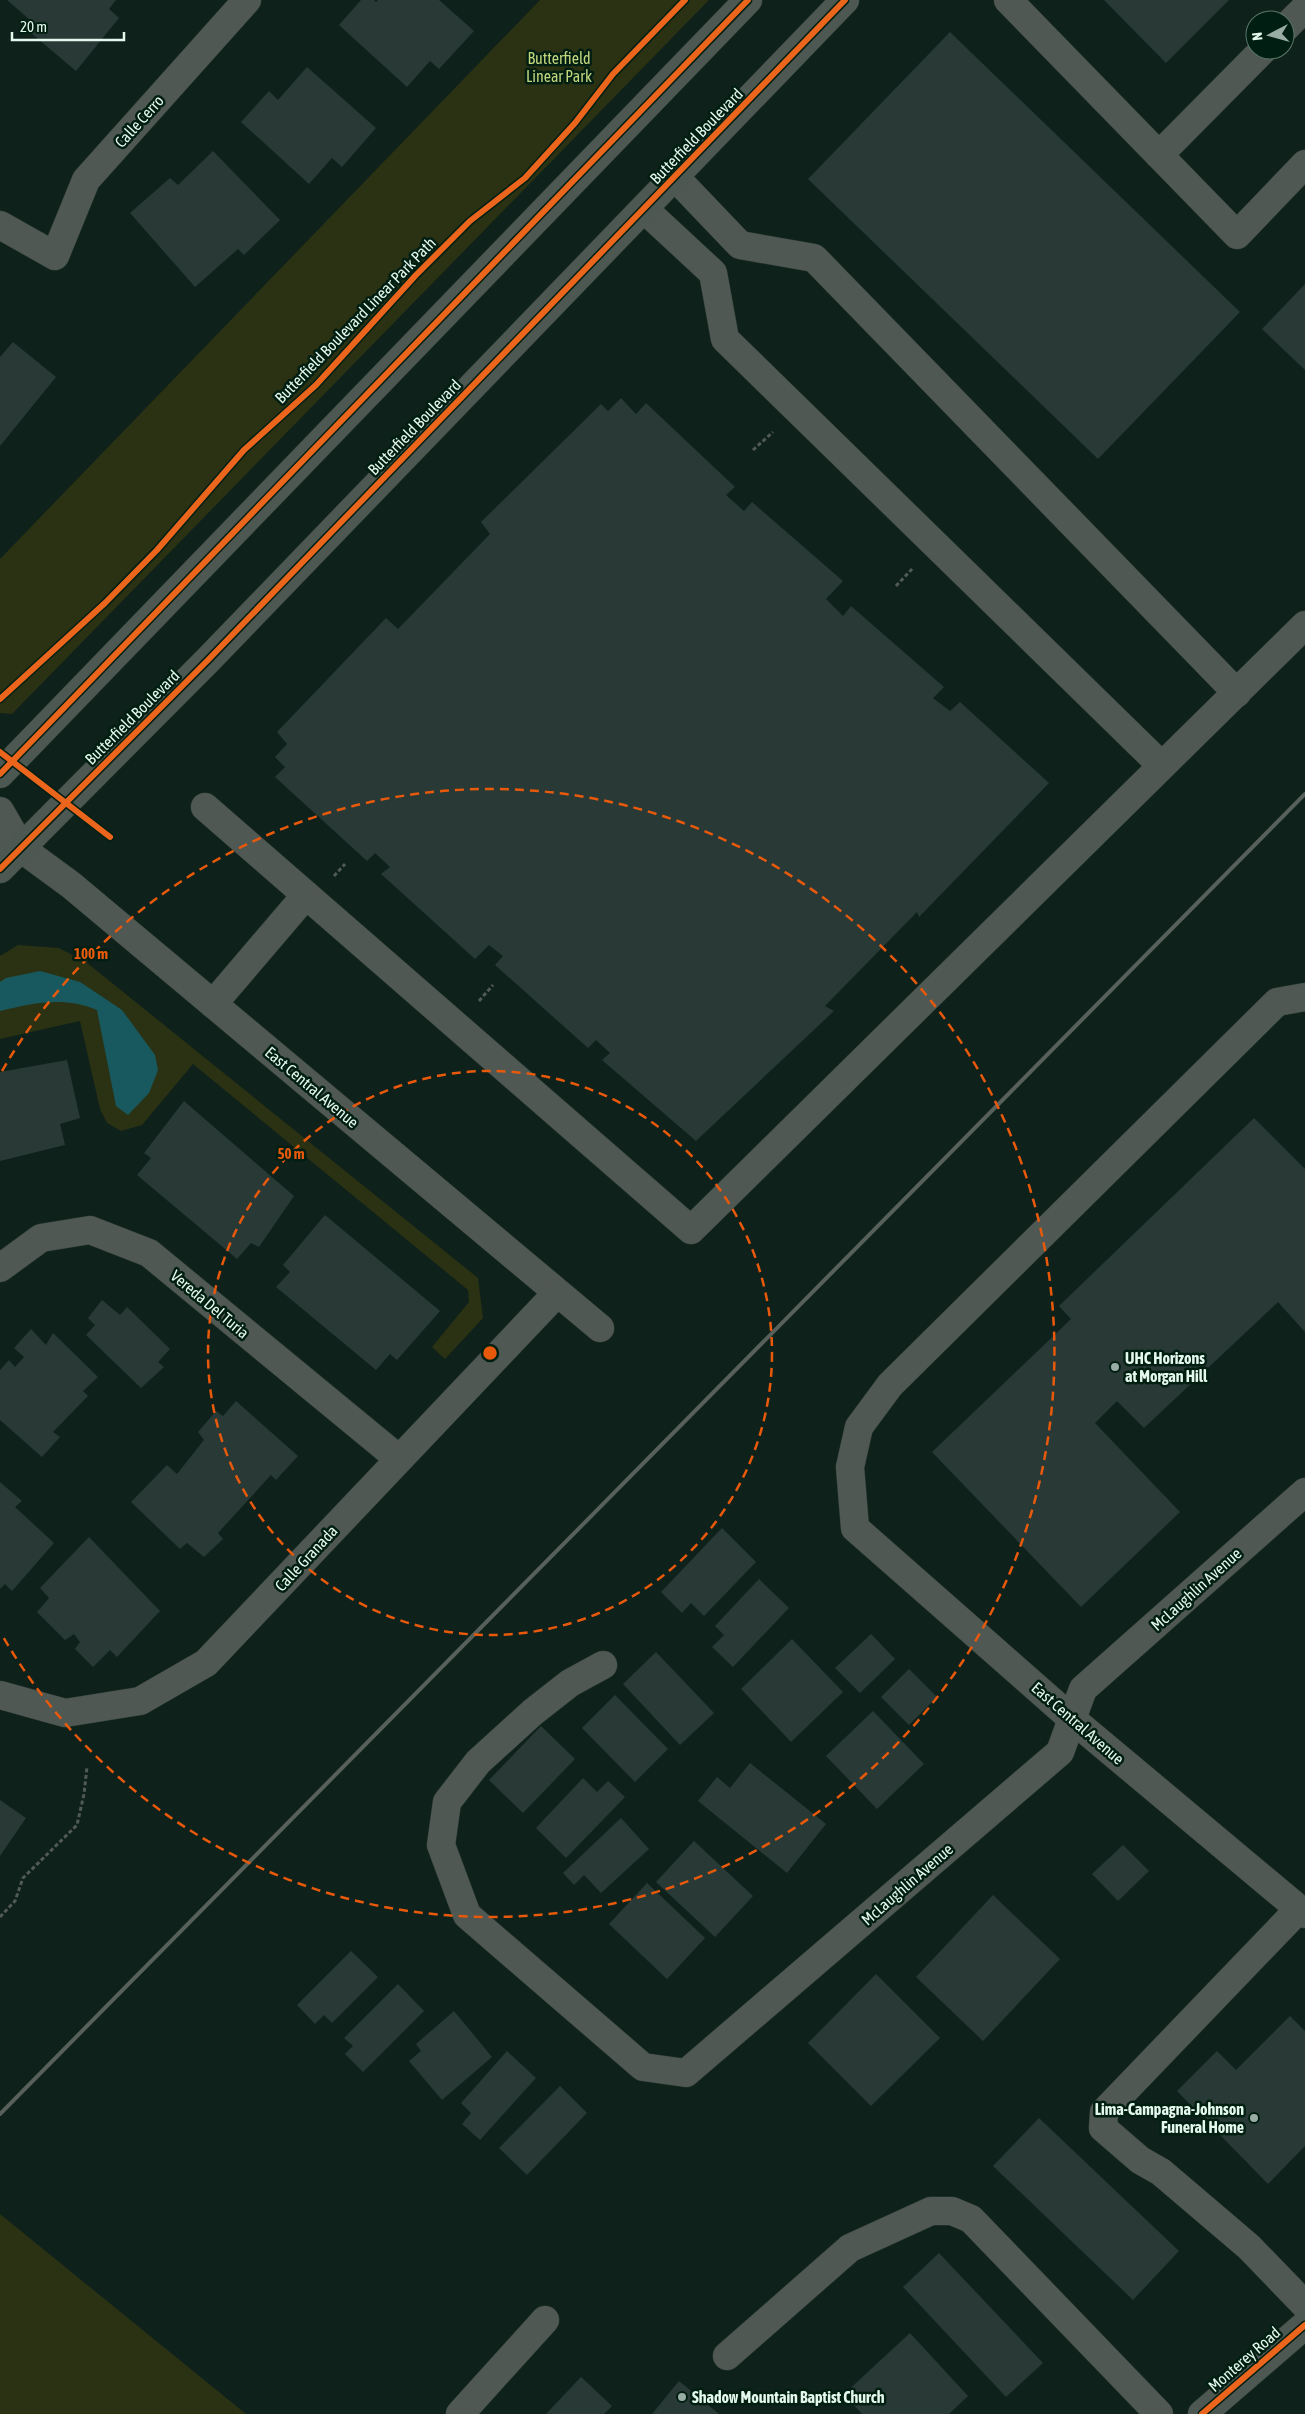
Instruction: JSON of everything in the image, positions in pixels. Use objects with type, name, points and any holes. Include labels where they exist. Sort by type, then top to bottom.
[{"type":"main road","points":[[0,774],[748,0]]},
{"type":"main road","name":"Butterfield Boulevard","points":[[0,869],[11,845],[208,660],[845,0]]},
{"type":"main road","name":"Monterey Road","points":[[1202,2414],[1305,2325]]},
{"type":"street","name":"Calle Cerro","points":[[0,225],[55,256],[86,180],[247,0]]},
{"type":"street","points":[[1008,0],[1237,235],[1305,164]]},
{"type":"street","points":[[1295,18],[1305,8]]},
{"type":"street","points":[[1160,155],[1253,60]]},
{"type":"street","points":[[675,177],[740,245],[814,258],[1238,693]]},
{"type":"street","points":[[644,209],[713,273],[725,339],[1161,765]]},
{"type":"street","points":[[713,273],[740,245]]},
{"type":"street","points":[[205,807],[691,1230],[1305,625]]},
{"type":"street","name":"East Central Avenue","points":[[0,811],[11,845],[71,885],[600,1328]]},
{"type":"street","points":[[213,1004],[306,895]]},
{"type":"street","name":"East Central Avenue","points":[[1302,1912],[1072,1719],[854,1528],[850,1467],[859,1428],[890,1386],[1278,1002],[1305,997]]},
{"type":"street","name":"Vereda Del Turia","points":[[0,1268],[41,1238],[90,1230],[149,1253],[399,1459]]},
{"type":"street","name":"Calle Granada","points":[[0,1695],[65,1714],[140,1701],[206,1663],[557,1292]]},
{"type":"street","name":"McLaughlin Avenue","points":[[604,1665],[570,1683],[533,1712],[478,1762],[447,1802],[441,1845],[468,1916],[643,2067],[686,2073],[1060,1752],[1083,1689],[1305,1492]]},
{"type":"street","points":[[1302,1912],[1104,2112],[1103,2128],[1140,2160],[1161,2172],[1249,2247],[1305,2305]]},
{"type":"street","points":[[727,2356],[850,2248],[931,2211],[952,2211],[971,2219],[1159,2414]]},
{"type":"street","points":[[460,2414],[545,2320]]},
{"type":"path","points":[[0,1917],[15,1901],[23,1878],[77,1825],[84,1794],[87,1767]]},
{"type":"green space","name":"Butterfield Linear Park","points":[[540,0],[709,0],[12,714],[0,713],[0,559]]},
{"type":"green space","points":[[18,945],[59,948],[86,962],[478,1278],[483,1318],[445,1359],[432,1347],[469,1302],[468,1290],[193,1064],[142,1125],[121,1131],[107,1123],[100,1109],[80,1021],[0,1039],[0,956]]},
{"type":"green space","points":[[0,2214],[246,2414],[0,2414]]},
{"type":"water","points":[[40,971],[80,982],[122,1010],[155,1055],[158,1070],[149,1093],[128,1115],[116,1106],[97,1010],[73,1003],[48,1002],[0,1011],[0,982],[6,978]]},
{"type":"building","points":[[7,0],[116,0],[109,9],[119,18],[76,71],[31,33],[38,27]]},
{"type":"building","points":[[361,0],[374,0],[376,2],[378,0],[439,0],[474,31],[439,69],[430,61],[407,87],[339,25]]},
{"type":"building","points":[[1104,0],[1229,0],[1166,63]]},
{"type":"building","points":[[950,32],[1240,312],[1098,459],[808,179]]},
{"type":"building","points":[[307,67],[376,128],[342,167],[332,158],[309,184],[241,122],[269,91],[278,100]]},
{"type":"building","points":[[213,151],[280,220],[244,255],[238,249],[195,287],[130,213],[170,178],[178,185]]},
{"type":"building","points":[[1305,284],[1305,370],[1262,329]]},
{"type":"building","points":[[13,342],[56,377],[0,446],[0,357]]},
{"type":"building","points":[[621,398],[636,414],[646,403],[735,487],[726,495],[744,511],[752,502],[843,581],[826,599],[843,616],[851,606],[944,687],[933,698],[950,711],[960,702],[1049,783],[919,917],[917,912],[825,1006],[834,1011],[696,1141],[602,1060],[610,1053],[596,1040],[588,1048],[495,965],[503,956],[489,945],[475,959],[381,874],[390,867],[375,853],[367,861],[275,777],[285,767],[275,757],[287,744],[277,732],[386,618],[398,629],[490,534],[481,522],[601,404],[608,411]]},
{"type":"building","points":[[67,1060],[80,1118],[60,1124],[65,1145],[0,1161],[0,1072]]},
{"type":"building","points":[[184,1101],[294,1196],[259,1247],[251,1243],[237,1259],[137,1175],[151,1158],[144,1153]]},
{"type":"building","name":"UHC Horizons at Morgan Hill","points":[[1254,1118],[1305,1169],[1305,1332],[1278,1302],[1144,1428],[1117,1401],[1095,1423],[1180,1512],[1081,1607],[932,1452],[1071,1319],[1059,1306]]},
{"type":"building","points":[[325,1215],[440,1311],[397,1360],[390,1354],[376,1370],[276,1287],[290,1272],[283,1265]]},
{"type":"building","points":[[102,1300],[120,1315],[127,1307],[170,1349],[158,1362],[164,1367],[141,1388],[86,1335],[95,1325],[88,1318]]},
{"type":"building","points":[[31,1329],[46,1345],[53,1333],[98,1377],[83,1391],[88,1396],[53,1432],[60,1437],[42,1457],[0,1420],[0,1370],[9,1360],[15,1367],[24,1357],[14,1348]]},
{"type":"building","points":[[236,1401],[298,1456],[276,1480],[271,1475],[218,1533],[223,1539],[204,1557],[187,1543],[180,1549],[131,1502],[167,1465],[177,1474],[204,1440],[198,1432],[216,1411],[223,1416]]},
{"type":"building","points":[[0,1482],[22,1501],[15,1507],[54,1543],[12,1591],[5,1584],[0,1589]]},
{"type":"building","points":[[722,1528],[756,1562],[704,1616],[691,1603],[682,1613],[661,1592]]},
{"type":"building","points":[[89,1537],[160,1611],[117,1657],[110,1650],[93,1667],[75,1649],[80,1642],[74,1634],[65,1640],[37,1612],[49,1598],[40,1588]]},
{"type":"building","points":[[759,1579],[789,1608],[733,1667],[712,1647],[724,1635],[715,1626]]},
{"type":"building","points":[[871,1634],[895,1659],[860,1693],[835,1668]]},
{"type":"building","points":[[792,1639],[843,1692],[791,1742],[741,1689]]},
{"type":"building","points":[[656,1652],[714,1713],[680,1745],[623,1684]]},
{"type":"building","points":[[909,1669],[937,1697],[909,1725],[881,1697]]},
{"type":"building","points":[[615,1695],[668,1749],[635,1782],[582,1728]]},
{"type":"building","points":[[873,1711],[924,1764],[877,1809],[826,1756]]},
{"type":"building","points":[[541,1726],[575,1759],[523,1813],[489,1780]]},
{"type":"building","points":[[750,1763],[826,1824],[787,1873],[698,1801],[717,1777],[730,1788]]},
{"type":"building","points":[[583,1778],[597,1792],[608,1781],[625,1797],[566,1858],[536,1828]]},
{"type":"building","points":[[0,1800],[26,1818],[0,1856]]},
{"type":"building","points":[[621,1818],[649,1849],[601,1893],[584,1875],[574,1885],[563,1873]]},
{"type":"building","points":[[694,1841],[753,1896],[715,1937],[656,1882]]},
{"type":"building","points":[[1123,1845],[1149,1871],[1118,1901],[1092,1874]]},
{"type":"building","points":[[647,1883],[705,1938],[667,1979],[609,1924]]},
{"type":"building","points":[[993,1895],[1060,1959],[983,2041],[916,1977]]},
{"type":"building","points":[[351,1951],[378,1977],[332,2023],[324,2015],[315,2024],[297,2005]]},
{"type":"building","points":[[876,1974],[940,2038],[871,2106],[808,2043]]},
{"type":"building","points":[[398,1984],[424,2011],[363,2072],[345,2054],[353,2046],[344,2038]]},
{"type":"building","points":[[454,2011],[492,2057],[442,2100],[409,2061],[421,2051],[416,2044]]},
{"type":"building","name":"Lima-Campagna-Johnson Funeral Home","points":[[1290,2016],[1305,2031],[1305,2146],[1268,2184],[1177,2091],[1217,2051],[1236,2070]]},
{"type":"building","points":[[507,2051],[536,2078],[480,2140],[462,2124],[471,2113],[461,2103]]},
{"type":"building","points":[[560,2086],[587,2113],[527,2175],[499,2148]]},
{"type":"building","points":[[1039,2118],[1179,2251],[1133,2300],[993,2166]]},
{"type":"building","points":[[939,2253],[1043,2363],[1006,2397],[903,2287]]},
{"type":"building","points":[[910,2333],[968,2396],[949,2414],[862,2414],[844,2394]]},
{"type":"building","points":[[581,2377],[612,2406],[604,2414],[546,2414]]},
{"type":"building","name":"Shadow Mountain Baptist Church","points":[[679,2381],[719,2414],[652,2414]]},
{"type":"railway","points":[[0,2114],[1305,794]]},
{"type":"cycle path","name":"Butterfield Boulevard Linear Park Path","points":[[0,699],[105,603],[157,550],[244,450],[316,385],[416,275],[470,221],[525,178],[575,123],[613,74],[685,0]]},
{"type":"cycle path","points":[[0,774],[748,0]]},
{"type":"cycle path","points":[[0,869],[208,660],[845,0]]},
{"type":"cycle path","points":[[0,752],[110,837]]},
{"type":"cycle path","points":[[1202,2414],[1305,2325]]},
{"type":"place","name":"UHC Horizons at Morgan Hill","points":[[1115,1367]]},
{"type":"place","name":"Lima-Campagna-Johnson Funeral Home","points":[[1254,2118]]},
{"type":"place","name":"Shadow Mountain Baptist Church","points":[[682,2397]]}]
